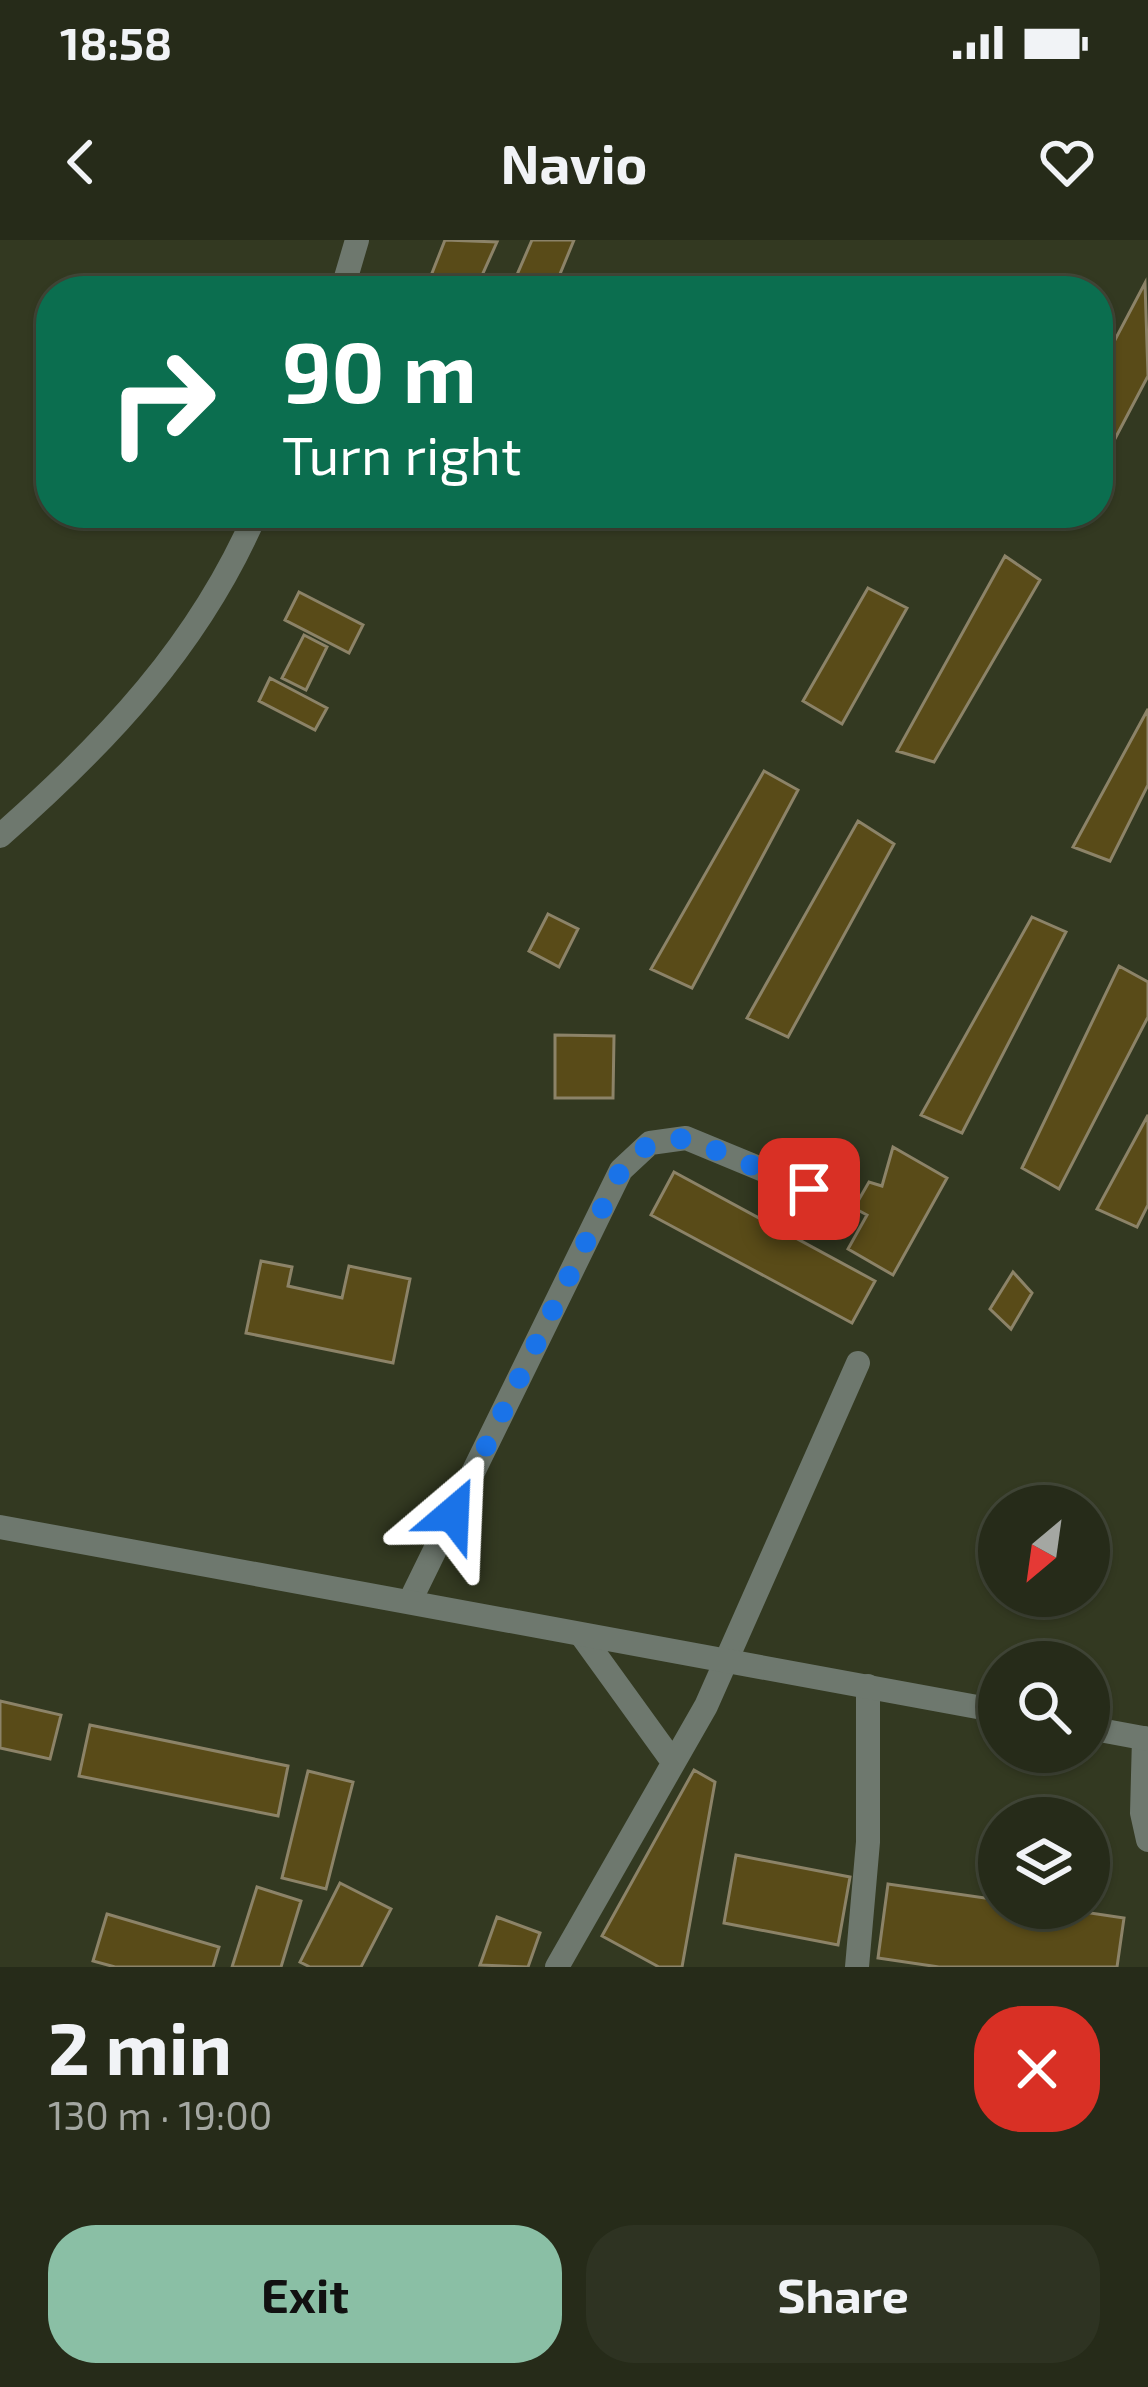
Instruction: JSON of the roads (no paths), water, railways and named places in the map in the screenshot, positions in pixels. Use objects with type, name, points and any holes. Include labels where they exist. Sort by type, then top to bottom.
[{"type":"street","points":[[346,276],[357,240]]},
{"type":"street","points":[[0,836],[92,755],[167,667],[224,582],[249,528]]},
{"type":"street","points":[[411,1599],[621,1170],[650,1143],[686,1138],[809,1189]]},
{"type":"street","points":[[557,1967],[725,1663],[858,1363]]},
{"type":"street","points":[[0,1527],[978,1707]]},
{"type":"street","points":[[582,1636],[673,1762]]},
{"type":"street","points":[[857,1967],[868,1842],[868,1686]]},
{"type":"street","points":[[1110,1732],[1146,1738],[1142,1813],[1148,1840]]}]
